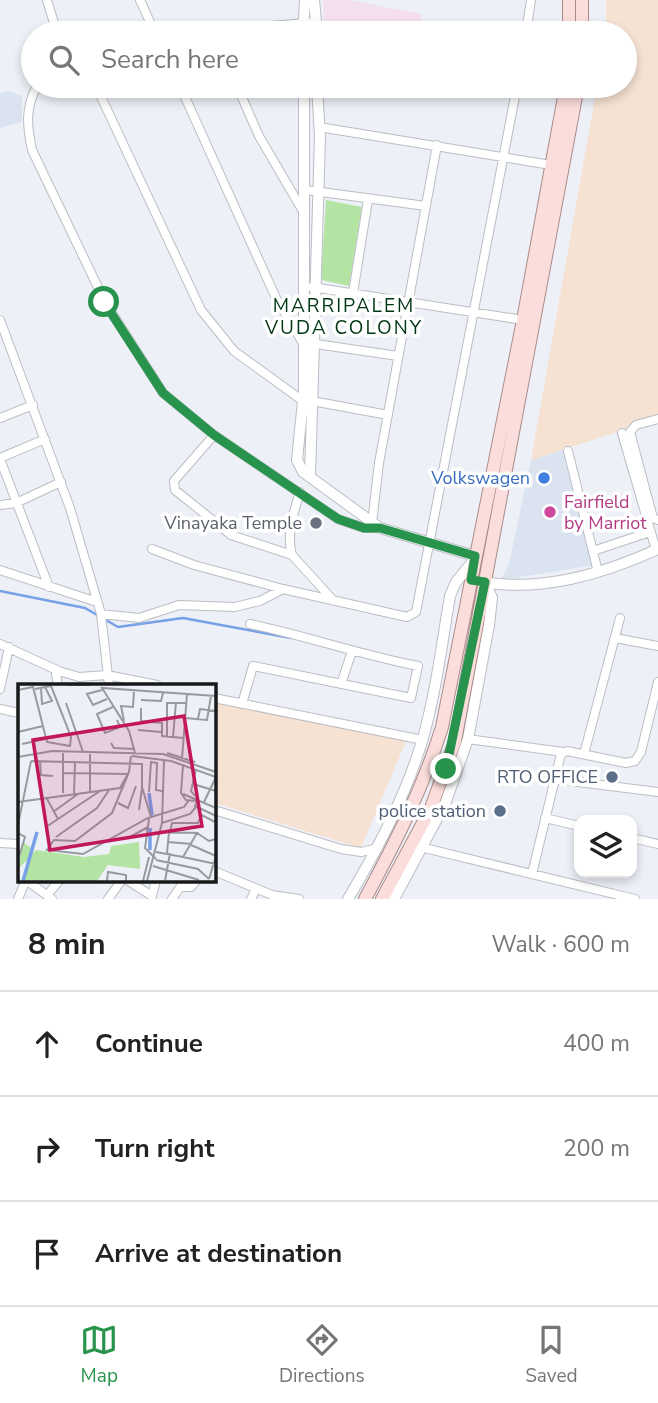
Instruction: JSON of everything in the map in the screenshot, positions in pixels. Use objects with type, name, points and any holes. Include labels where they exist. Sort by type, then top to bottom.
[{"type":"main road","points":[[569,0],[569,21]]},
{"type":"main road","points":[[582,0],[582,21]]},
{"type":"main road","points":[[365,899],[397,842],[427,777],[442,727],[523,320],[564,98]]},
{"type":"main road","points":[[382,899],[418,846],[455,741],[576,98]]},
{"type":"street","points":[[47,0],[53,21]]},
{"type":"street","points":[[140,0],[150,21]]},
{"type":"street","points":[[304,21],[305,0]]},
{"type":"street","points":[[314,0],[316,21]]},
{"type":"street","points":[[528,21],[531,0]]},
{"type":"street","points":[[31,98],[26,124],[32,150],[104,302],[163,393],[214,435],[338,519],[364,528],[376,526]]},
{"type":"street","points":[[102,98],[201,310],[234,351],[307,401],[388,415]]},
{"type":"street","points":[[185,98],[276,298],[310,344],[398,356]]},
{"type":"street","points":[[242,98],[259,136],[305,215]]},
{"type":"street","points":[[305,98],[312,190],[310,344],[307,401],[297,460],[303,472],[376,526],[475,558],[456,582],[450,596],[422,740],[407,784],[378,848],[348,899]]},
{"type":"street","points":[[311,287],[305,215],[312,190],[319,127],[318,98]]},
{"type":"street","points":[[152,549],[194,565],[283,589],[407,617],[413,615],[418,608],[431,543],[515,98]]},
{"type":"street","points":[[319,127],[551,165]]},
{"type":"street","points":[[376,526],[388,415],[438,145]]},
{"type":"street","points":[[312,190],[368,200],[426,206]]},
{"type":"street","points":[[354,293],[368,200]]},
{"type":"street","points":[[311,287],[523,320]]},
{"type":"street","points":[[0,320],[61,482],[97,602],[101,616],[108,684]]},
{"type":"street","points":[[0,418],[33,405]]},
{"type":"street","points":[[658,419],[636,425],[631,432],[653,518],[658,520]]},
{"type":"street","points":[[471,580],[548,584],[618,567],[657,550],[622,433]]},
{"type":"street","points":[[214,435],[174,481],[175,490],[231,535],[292,555]]},
{"type":"street","points":[[45,439],[0,459],[49,587]]},
{"type":"street","points":[[568,451],[598,572]]},
{"type":"street","points":[[0,505],[16,503],[61,482]]},
{"type":"street","points":[[300,492],[293,513],[289,546],[292,555],[333,600]]},
{"type":"street","points":[[593,551],[650,532]]},
{"type":"street","points":[[0,570],[97,602]]},
{"type":"street","points":[[394,899],[418,846],[445,803],[468,739],[492,598],[485,582]]},
{"type":"street","points":[[101,616],[139,618],[179,605],[235,607],[260,601],[283,589]]},
{"type":"street","points":[[584,754],[620,618]]},
{"type":"street","points":[[242,704],[253,666],[411,698],[418,666],[250,624]]},
{"type":"street","points":[[615,638],[658,646]]},
{"type":"street","points":[[0,689],[4,645],[55,670],[79,677],[107,675],[152,684]]},
{"type":"street","points":[[341,684],[352,651]]},
{"type":"street","points":[[55,670],[58,684]]},
{"type":"street","points":[[468,739],[584,754],[626,763],[635,761],[641,752],[658,682]]},
{"type":"street","points":[[215,698],[422,740]]},
{"type":"street","points":[[0,709],[18,713]]},
{"type":"street","points":[[532,874],[563,752]]},
{"type":"street","points":[[554,779],[658,792]]},
{"type":"street","points":[[215,810],[341,849],[361,852],[378,848]]},
{"type":"street","points":[[545,818],[574,825]]},
{"type":"street","points":[[637,839],[658,844]]},
{"type":"street","points":[[0,842],[18,844]]},
{"type":"street","points":[[418,846],[635,899]]},
{"type":"street","points":[[215,871],[272,895],[299,899]]},
{"type":"street","points":[[18,899],[26,881]]},
{"type":"street","points":[[27,881],[49,897],[59,881]]},
{"type":"street","points":[[108,899],[121,881],[152,896],[156,881]]},
{"type":"street","points":[[172,899],[183,884]]},
{"type":"street","points":[[251,899],[256,889]]},
{"type":"shaded area","points":[[323,0],[348,0],[422,14],[421,21],[324,21]]},
{"type":"shaded area","points":[[606,0],[658,0],[658,419],[531,460],[595,98],[637,98],[637,21],[606,21]]},
{"type":"shaded area","points":[[8,91],[21,96],[22,122],[0,128],[0,93]]},
{"type":"shaded area","name":"Fairfield by Marriot","points":[[564,449],[595,565],[501,580],[509,564],[531,460]]},
{"type":"shaded area","points":[[215,702],[407,739],[361,848],[215,803]]},
{"type":"green space","points":[[326,200],[362,207],[349,286],[321,280]]},
{"type":"waterway","points":[[0,591],[85,608],[118,627],[183,618],[291,638]]},
{"type":"place","name":"Volkswagen","points":[[544,478]]},
{"type":"place","name":"Fairfield by Marriot","points":[[550,512]]},
{"type":"place","name":"Vinayaka Temple","points":[[316,523]]},
{"type":"place","name":"RTO OFFICE","points":[[612,777]]},
{"type":"place","name":"police station","points":[[500,811]]},
{"type":"district","name":"MARRIPALEM VUDA COLONY","points":[[344,317]]},
{"type":"route","points":[[104,302],[163,393],[214,435],[338,519],[364,528],[380,528],[475,556],[471,580],[485,582],[455,741],[446,769]]}]
